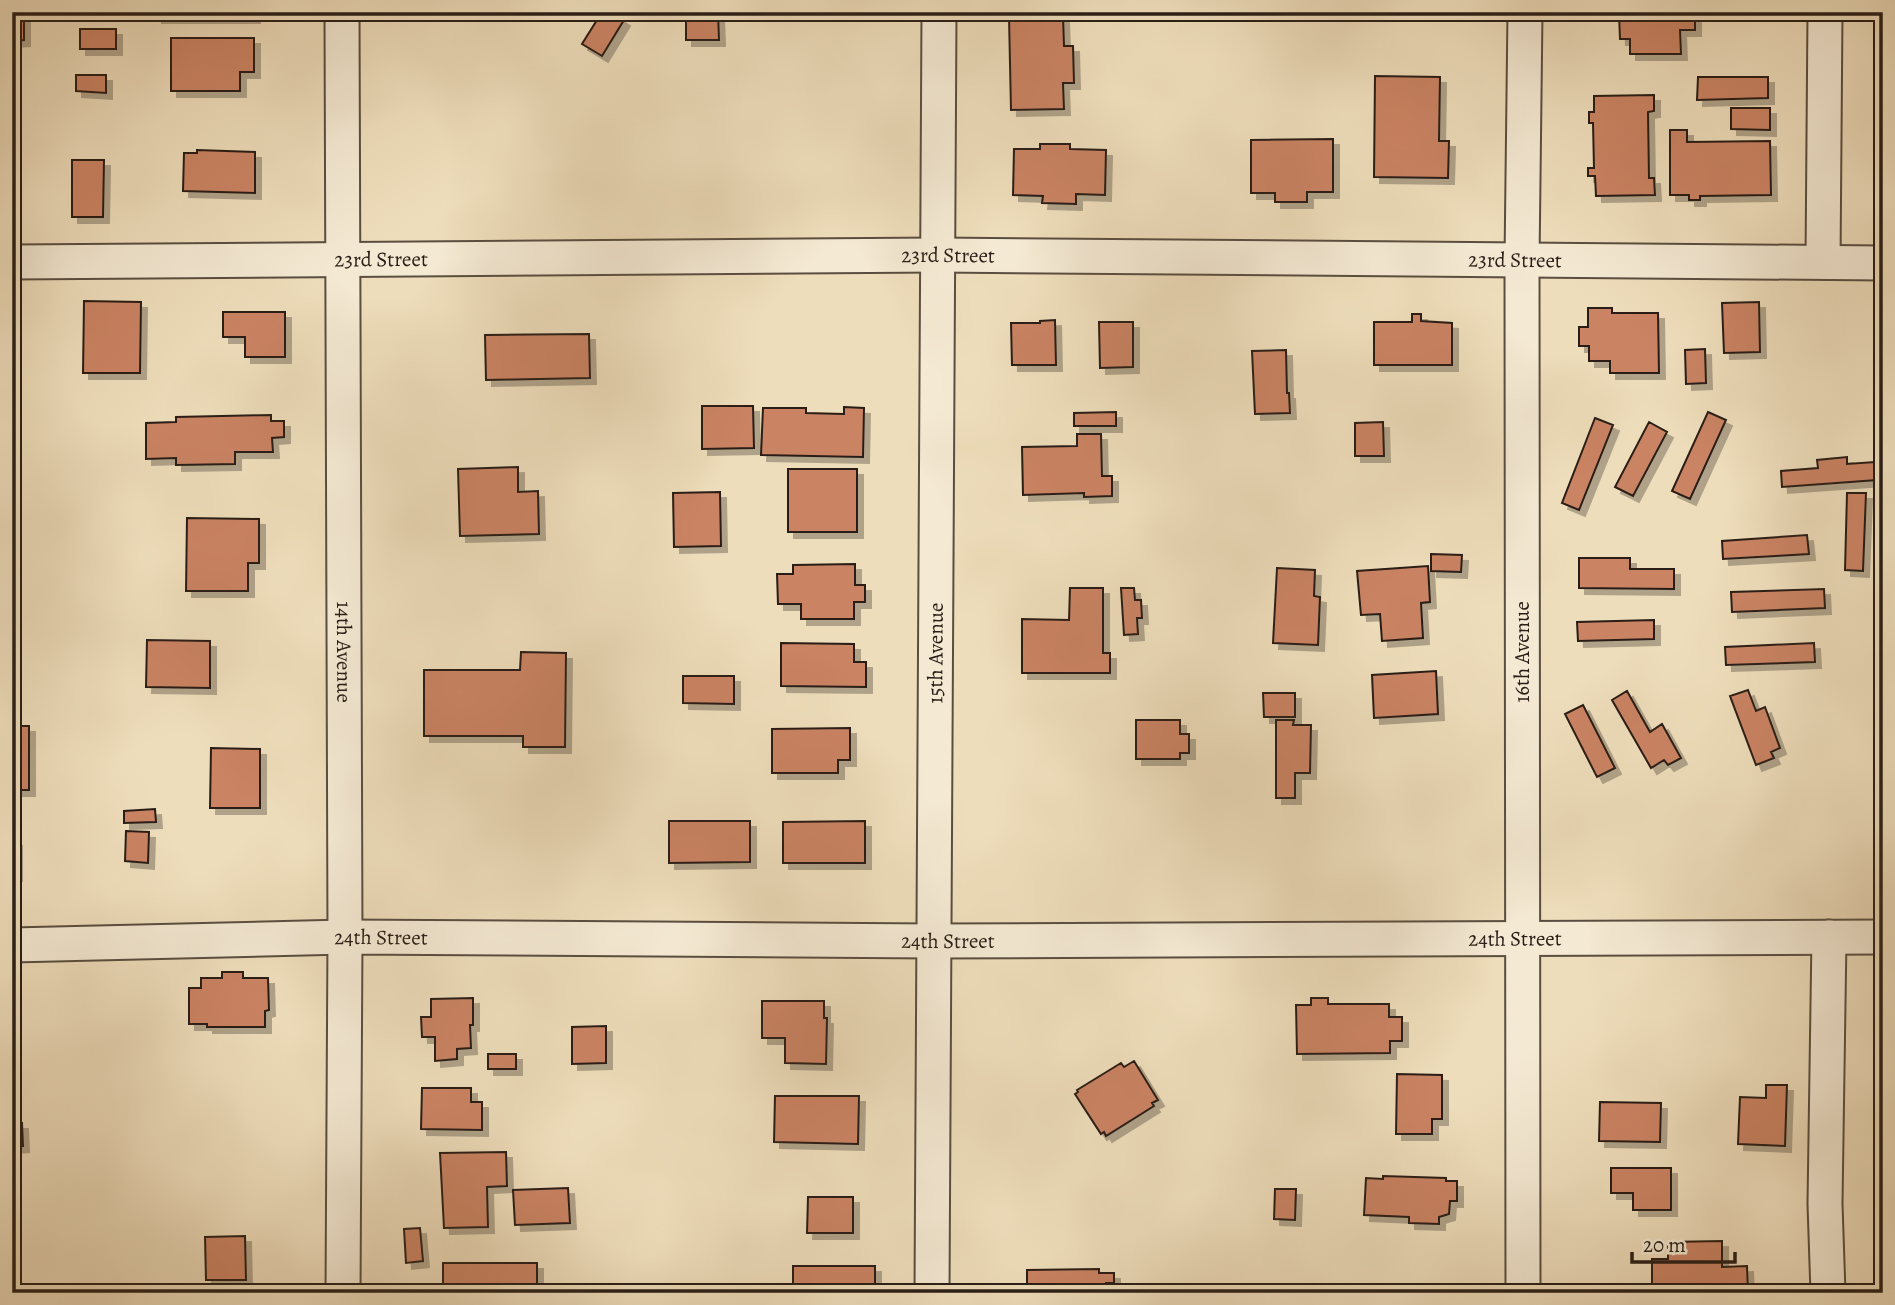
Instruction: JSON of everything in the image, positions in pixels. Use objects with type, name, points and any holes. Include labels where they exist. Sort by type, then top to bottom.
[{"type":"street","name":"14th Avenue","points":[[342,12],[345,937],[343,1293]]},
{"type":"street","name":"15th Avenue","points":[[933,1293],[939,12]]},
{"type":"street","name":"16th Avenue","points":[[1524,1293],[1522,261],[1525,12]]},
{"type":"street","points":[[1823,262],[1825,12]]},
{"type":"street","name":"23rd Street","points":[[12,262],[939,255],[1883,262]]},
{"type":"street","name":"24th Street","points":[[12,945],[345,937],[933,941],[1883,937]]},
{"type":"street","points":[[1828,1293],[1825,1204],[1829,937]]},
{"type":"building","points":[[156,12],[254,12],[254,17],[156,17]]},
{"type":"building","points":[[602,12],[611,12],[624,20],[602,56],[582,44]]},
{"type":"building","points":[[686,12],[718,12],[719,40],[686,40]]},
{"type":"building","points":[[1695,12],[1695,30],[1680,30],[1681,54],[1630,54],[1630,39],[1620,39],[1619,14]]},
{"type":"building","points":[[12,16],[24,16],[24,40],[12,41]]},
{"type":"building","points":[[1063,16],[1064,46],[1073,46],[1074,83],[1063,83],[1064,109],[1011,110],[1009,17]]},
{"type":"building","points":[[80,29],[116,29],[116,49],[80,49]]},
{"type":"building","points":[[171,38],[254,38],[254,72],[240,72],[240,91],[171,91]]},
{"type":"building","points":[[76,75],[106,75],[106,93],[76,91]]},
{"type":"building","points":[[1375,76],[1440,77],[1439,141],[1449,141],[1448,178],[1374,177]]},
{"type":"building","points":[[1698,77],[1768,77],[1768,98],[1697,100]]},
{"type":"building","points":[[1654,95],[1654,111],[1648,112],[1649,178],[1654,178],[1655,195],[1596,196],[1595,176],[1588,176],[1588,168],[1594,168],[1593,123],[1589,123],[1589,112],[1594,112],[1594,96]]},
{"type":"building","points":[[1731,108],[1770,108],[1770,130],[1731,129]]},
{"type":"building","points":[[1670,130],[1687,130],[1687,142],[1770,141],[1771,195],[1700,196],[1700,200],[1689,200],[1689,195],[1670,195]]},
{"type":"building","points":[[1333,139],[1333,192],[1307,192],[1307,202],[1275,202],[1275,193],[1251,193],[1251,140]]},
{"type":"building","points":[[1040,144],[1070,144],[1070,149],[1106,150],[1105,195],[1076,194],[1076,204],[1042,203],[1043,196],[1013,195],[1014,149],[1040,149]]},
{"type":"building","points":[[197,150],[255,152],[255,193],[183,191],[184,153],[197,153]]},
{"type":"building","points":[[72,160],[104,160],[103,217],[72,217]]},
{"type":"building","points":[[84,301],[141,302],[140,373],[83,373]]},
{"type":"building","points":[[1759,302],[1760,352],[1724,353],[1722,303]]},
{"type":"building","points":[[1588,308],[1612,308],[1612,313],[1658,313],[1659,373],[1610,373],[1610,361],[1589,361],[1589,346],[1579,346],[1579,327],[1588,327]]},
{"type":"building","points":[[223,312],[285,312],[285,357],[245,357],[245,337],[223,337]]},
{"type":"building","points":[[1412,314],[1421,314],[1421,321],[1452,323],[1452,365],[1374,365],[1374,322],[1412,322]]},
{"type":"building","points":[[1055,320],[1056,365],[1012,365],[1011,323]]},
{"type":"building","points":[[1099,322],[1133,322],[1133,367],[1100,368]]},
{"type":"building","points":[[589,334],[590,378],[486,380],[485,335]]},
{"type":"building","points":[[1705,349],[1706,383],[1686,384],[1685,350]]},
{"type":"building","points":[[1286,350],[1290,413],[1255,414],[1252,351]]},
{"type":"building","points":[[702,406],[753,406],[754,448],[702,449]]},
{"type":"building","points":[[844,407],[864,408],[863,457],[761,455],[763,408],[806,408],[806,413],[844,414]]},
{"type":"building","points":[[1116,412],[1116,426],[1074,426],[1074,413]]},
{"type":"building","points":[[1708,412],[1726,420],[1690,499],[1672,491]]},
{"type":"building","points":[[271,415],[271,421],[284,421],[284,437],[272,438],[273,452],[235,452],[235,464],[176,465],[176,458],[146,459],[146,423],[176,422],[176,417]]},
{"type":"building","points":[[1595,418],[1613,425],[1579,510],[1562,503]]},
{"type":"building","points":[[1383,422],[1384,456],[1355,456],[1355,423]]},
{"type":"building","points":[[1649,422],[1667,432],[1633,496],[1615,487]]},
{"type":"building","points":[[1077,434],[1101,434],[1102,476],[1112,476],[1112,496],[1084,497],[1084,493],[1023,495],[1022,447],[1077,446]]},
{"type":"building","points":[[1847,457],[1847,464],[1875,462],[1877,480],[1782,487],[1781,471],[1818,468],[1817,460]]},
{"type":"building","points":[[518,467],[518,492],[538,491],[539,534],[460,536],[458,469]]},
{"type":"building","points":[[788,469],[857,469],[857,532],[788,532]]},
{"type":"building","points":[[720,492],[721,546],[674,547],[673,493]]},
{"type":"building","points":[[1847,493],[1866,493],[1863,571],[1845,570]]},
{"type":"building","points":[[187,518],[259,519],[259,563],[248,563],[248,591],[186,591]]},
{"type":"building","points":[[1807,535],[1809,554],[1723,559],[1722,541]]},
{"type":"building","points":[[1431,554],[1462,555],[1461,572],[1431,571]]},
{"type":"building","points":[[1579,558],[1630,558],[1630,569],[1674,569],[1674,589],[1579,588]]},
{"type":"building","points":[[855,564],[855,585],[865,585],[865,602],[854,602],[854,619],[801,619],[801,604],[778,604],[777,574],[793,574],[793,565]]},
{"type":"building","points":[[1428,566],[1430,602],[1421,603],[1423,638],[1382,641],[1380,614],[1361,615],[1357,571]]},
{"type":"building","points":[[1277,568],[1315,570],[1314,596],[1320,597],[1318,645],[1273,643]]},
{"type":"building","points":[[1070,588],[1103,588],[1103,653],[1110,653],[1110,673],[1022,673],[1022,619],[1069,620]]},
{"type":"building","points":[[1121,588],[1134,588],[1135,600],[1141,600],[1142,618],[1137,618],[1138,634],[1124,635]]},
{"type":"building","points":[[1824,589],[1825,608],[1732,612],[1731,592]]},
{"type":"building","points":[[1654,620],[1654,639],[1578,641],[1577,622]]},
{"type":"building","points":[[147,640],[210,641],[210,688],[146,687]]},
{"type":"building","points":[[781,643],[854,644],[854,662],[866,662],[866,687],[781,686]]},
{"type":"building","points":[[1814,643],[1815,662],[1726,665],[1725,647]]},
{"type":"building","points":[[521,652],[566,653],[565,747],[523,747],[523,736],[424,736],[424,670],[520,670]]},
{"type":"building","points":[[1436,671],[1438,714],[1374,718],[1372,675]]},
{"type":"building","points":[[683,676],[734,676],[734,704],[683,703]]},
{"type":"building","points":[[1748,690],[1756,711],[1765,707],[1780,748],[1771,752],[1774,758],[1756,765],[1730,696]]},
{"type":"building","points":[[1627,691],[1650,732],[1662,724],[1681,758],[1668,765],[1664,760],[1651,768],[1612,700]]},
{"type":"building","points":[[1263,693],[1295,693],[1295,717],[1264,717]]},
{"type":"building","points":[[1583,705],[1615,768],[1597,777],[1565,714]]},
{"type":"building","points":[[1136,720],[1180,720],[1180,734],[1189,734],[1189,753],[1180,753],[1180,759],[1136,759]]},
{"type":"building","points":[[1276,720],[1294,720],[1293,725],[1311,725],[1310,773],[1295,773],[1295,798],[1276,798]]},
{"type":"building","points":[[15,726],[29,726],[29,790],[15,790]]},
{"type":"building","points":[[850,728],[850,760],[838,760],[838,773],[772,773],[772,729]]},
{"type":"building","points":[[211,748],[260,749],[260,808],[210,808]]},
{"type":"building","points":[[155,809],[156,822],[124,823],[124,811]]},
{"type":"building","points":[[669,821],[750,821],[750,862],[669,863]]},
{"type":"building","points":[[865,821],[865,863],[783,863],[783,822]]},
{"type":"building","points":[[126,831],[149,832],[148,863],[125,861]]},
{"type":"building","points":[[12,840],[16,840],[16,875],[12,875]]},
{"type":"building","points":[[222,972],[243,972],[243,978],[268,978],[269,1010],[265,1011],[265,1027],[207,1027],[207,1024],[189,1024],[189,988],[201,988],[201,978],[222,978]]},
{"type":"building","points":[[473,998],[471,1048],[457,1049],[457,1059],[435,1061],[435,1037],[422,1037],[421,1017],[431,1017],[431,999]]},
{"type":"building","points":[[1311,998],[1328,998],[1328,1004],[1389,1004],[1389,1017],[1402,1017],[1402,1041],[1390,1041],[1390,1053],[1297,1054],[1296,1005],[1311,1005]]},
{"type":"building","points":[[762,1001],[824,1001],[824,1018],[827,1018],[826,1064],[785,1063],[785,1038],[762,1038]]},
{"type":"building","points":[[606,1026],[606,1063],[572,1064],[572,1027]]},
{"type":"building","points":[[488,1054],[516,1054],[516,1069],[488,1069]]},
{"type":"building","points":[[1134,1061],[1158,1100],[1152,1103],[1154,1106],[1106,1136],[1104,1132],[1101,1134],[1075,1094],[1077,1090],[1121,1063],[1124,1067]]},
{"type":"building","points":[[1397,1074],[1442,1075],[1442,1119],[1432,1119],[1432,1134],[1396,1134]]},
{"type":"building","points":[[1766,1085],[1787,1085],[1785,1146],[1738,1144],[1740,1097],[1766,1098]]},
{"type":"building","points":[[422,1088],[471,1088],[471,1102],[482,1102],[482,1130],[421,1129]]},
{"type":"building","points":[[775,1096],[859,1096],[858,1144],[774,1142]]},
{"type":"building","points":[[1600,1102],[1661,1103],[1660,1142],[1599,1141]]},
{"type":"building","points":[[12,1123],[22,1123],[23,1146],[12,1147]]},
{"type":"building","points":[[506,1152],[507,1186],[487,1187],[488,1227],[444,1228],[440,1153]]},
{"type":"building","points":[[1611,1168],[1671,1168],[1671,1210],[1633,1210],[1633,1193],[1611,1193]]},
{"type":"building","points":[[1383,1176],[1446,1178],[1446,1181],[1457,1181],[1457,1201],[1450,1201],[1449,1214],[1439,1217],[1439,1224],[1409,1223],[1409,1217],[1364,1215],[1366,1178],[1383,1179]]},
{"type":"building","points":[[568,1188],[570,1223],[515,1225],[513,1190]]},
{"type":"building","points":[[1275,1189],[1296,1189],[1295,1220],[1274,1219]]},
{"type":"building","points":[[808,1197],[853,1197],[853,1233],[807,1233]]},
{"type":"building","points":[[420,1228],[423,1261],[406,1263],[404,1229]]},
{"type":"building","points":[[245,1236],[246,1280],[206,1280],[205,1237]]},
{"type":"building","points":[[1722,1241],[1722,1267],[1747,1266],[1748,1293],[1652,1293],[1652,1259],[1668,1259],[1668,1242]]},
{"type":"building","points":[[443,1263],[537,1263],[537,1293],[443,1293]]},
{"type":"building","points":[[793,1266],[875,1266],[875,1293],[793,1293]]},
{"type":"building","points":[[1099,1269],[1099,1273],[1114,1273],[1114,1283],[1106,1283],[1106,1288],[1099,1288],[1099,1293],[1000,1293],[1000,1290],[1027,1290],[1027,1270]]},
{"type":"building","points":[[1771,1285],[1793,1285],[1793,1293],[1771,1293]]}]
